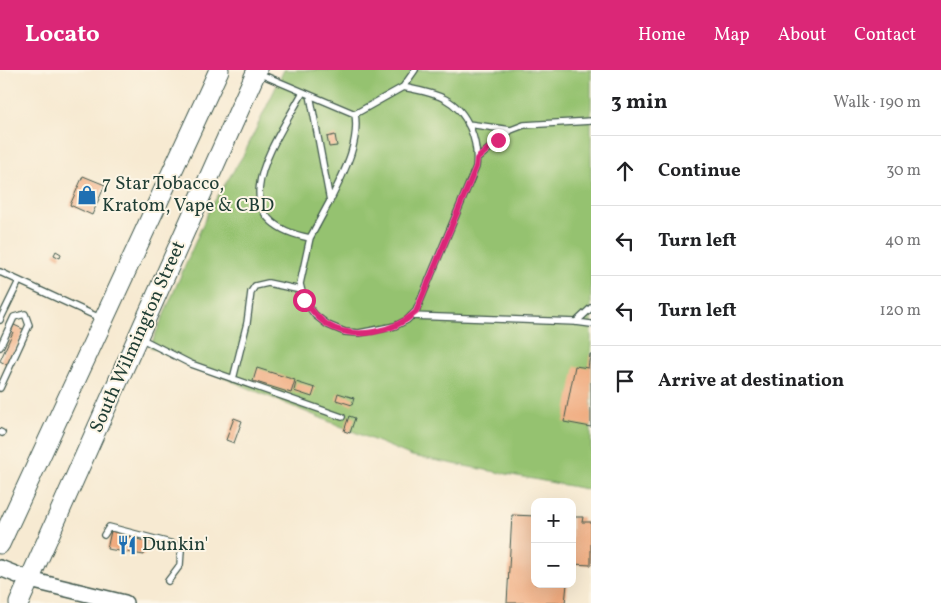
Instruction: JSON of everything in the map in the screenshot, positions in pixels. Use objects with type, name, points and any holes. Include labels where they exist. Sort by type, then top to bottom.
[{"type":"highway","name":"South Wilmington Street","points":[[0,544],[219,70]]},
{"type":"highway","name":"South Wilmington Street","points":[[20,603],[256,71]]},
{"type":"street","points":[[0,568],[30,580],[125,603]]},
{"type":"lane","points":[[355,114],[403,86],[416,70]]},
{"type":"lane","points":[[256,71],[355,114]]},
{"type":"lane","points":[[355,114],[357,127],[354,145],[330,201],[310,238],[300,284],[304,300],[315,315],[328,325],[345,332],[359,333],[396,326],[416,312],[476,167],[476,142],[468,124],[446,99],[403,86]]},
{"type":"lane","points":[[303,92],[262,169],[259,196],[265,214],[280,230],[310,238]]},
{"type":"lane","points":[[310,95],[330,201]]},
{"type":"lane","points":[[477,159],[511,130],[524,125],[591,121]]},
{"type":"lane","points":[[468,124],[511,130]]},
{"type":"lane","points":[[0,272],[103,320]]},
{"type":"lane","points":[[0,320],[19,280]]},
{"type":"lane","points":[[233,379],[247,323],[251,292],[254,286],[268,283],[302,290]]},
{"type":"lane","points":[[576,322],[591,308]]},
{"type":"lane","points":[[0,347],[14,318],[25,314],[29,325],[0,388]]},
{"type":"lane","points":[[411,316],[591,324]]},
{"type":"lane","points":[[138,337],[191,364],[342,416]]},
{"type":"lane","points":[[104,535],[109,527],[174,544],[181,552],[180,565],[168,581]]},
{"type":"green space","points":[[284,70],[591,70],[591,490],[412,456],[150,347],[209,210],[244,154]]},
{"type":"building","points":[[335,135],[337,146],[329,147],[327,137]]},
{"type":"building","name":"7 Star Tobacco, Kratom, Vape & CBD","points":[[83,176],[105,185],[92,215],[70,205]]},
{"type":"building","points":[[56,251],[61,254],[60,258],[54,255]]},
{"type":"building","points":[[14,325],[25,330],[7,365],[0,361],[13,332],[11,331]]},
{"type":"building","points":[[590,354],[591,427],[564,422],[575,366],[588,368]]},
{"type":"building","points":[[257,368],[295,380],[291,393],[253,381]]},
{"type":"building","points":[[296,382],[315,388],[312,397],[294,391]]},
{"type":"building","points":[[338,393],[354,398],[352,405],[336,400]]},
{"type":"building","points":[[349,416],[355,418],[350,433],[344,431]]},
{"type":"building","points":[[234,418],[242,421],[234,443],[226,440]]},
{"type":"building","points":[[512,515],[531,516],[531,588],[567,588],[565,603],[507,603]]},
{"type":"building","points":[[576,517],[583,517],[582,522],[591,522],[591,565],[576,564]]},
{"type":"building","name":"Dunkin'","points":[[111,531],[147,542],[144,555],[107,549]]},
{"type":"place","name":"7 Star Tobacco, Kratom, Vape & CBD","points":[[87,195]]},
{"type":"place","name":"Dunkin'","points":[[127,545]]},
{"type":"route","points":[[304,300],[315,315],[328,325],[345,332],[376,331],[396,326],[407,320],[416,312],[476,167],[477,159],[498,140]]}]
